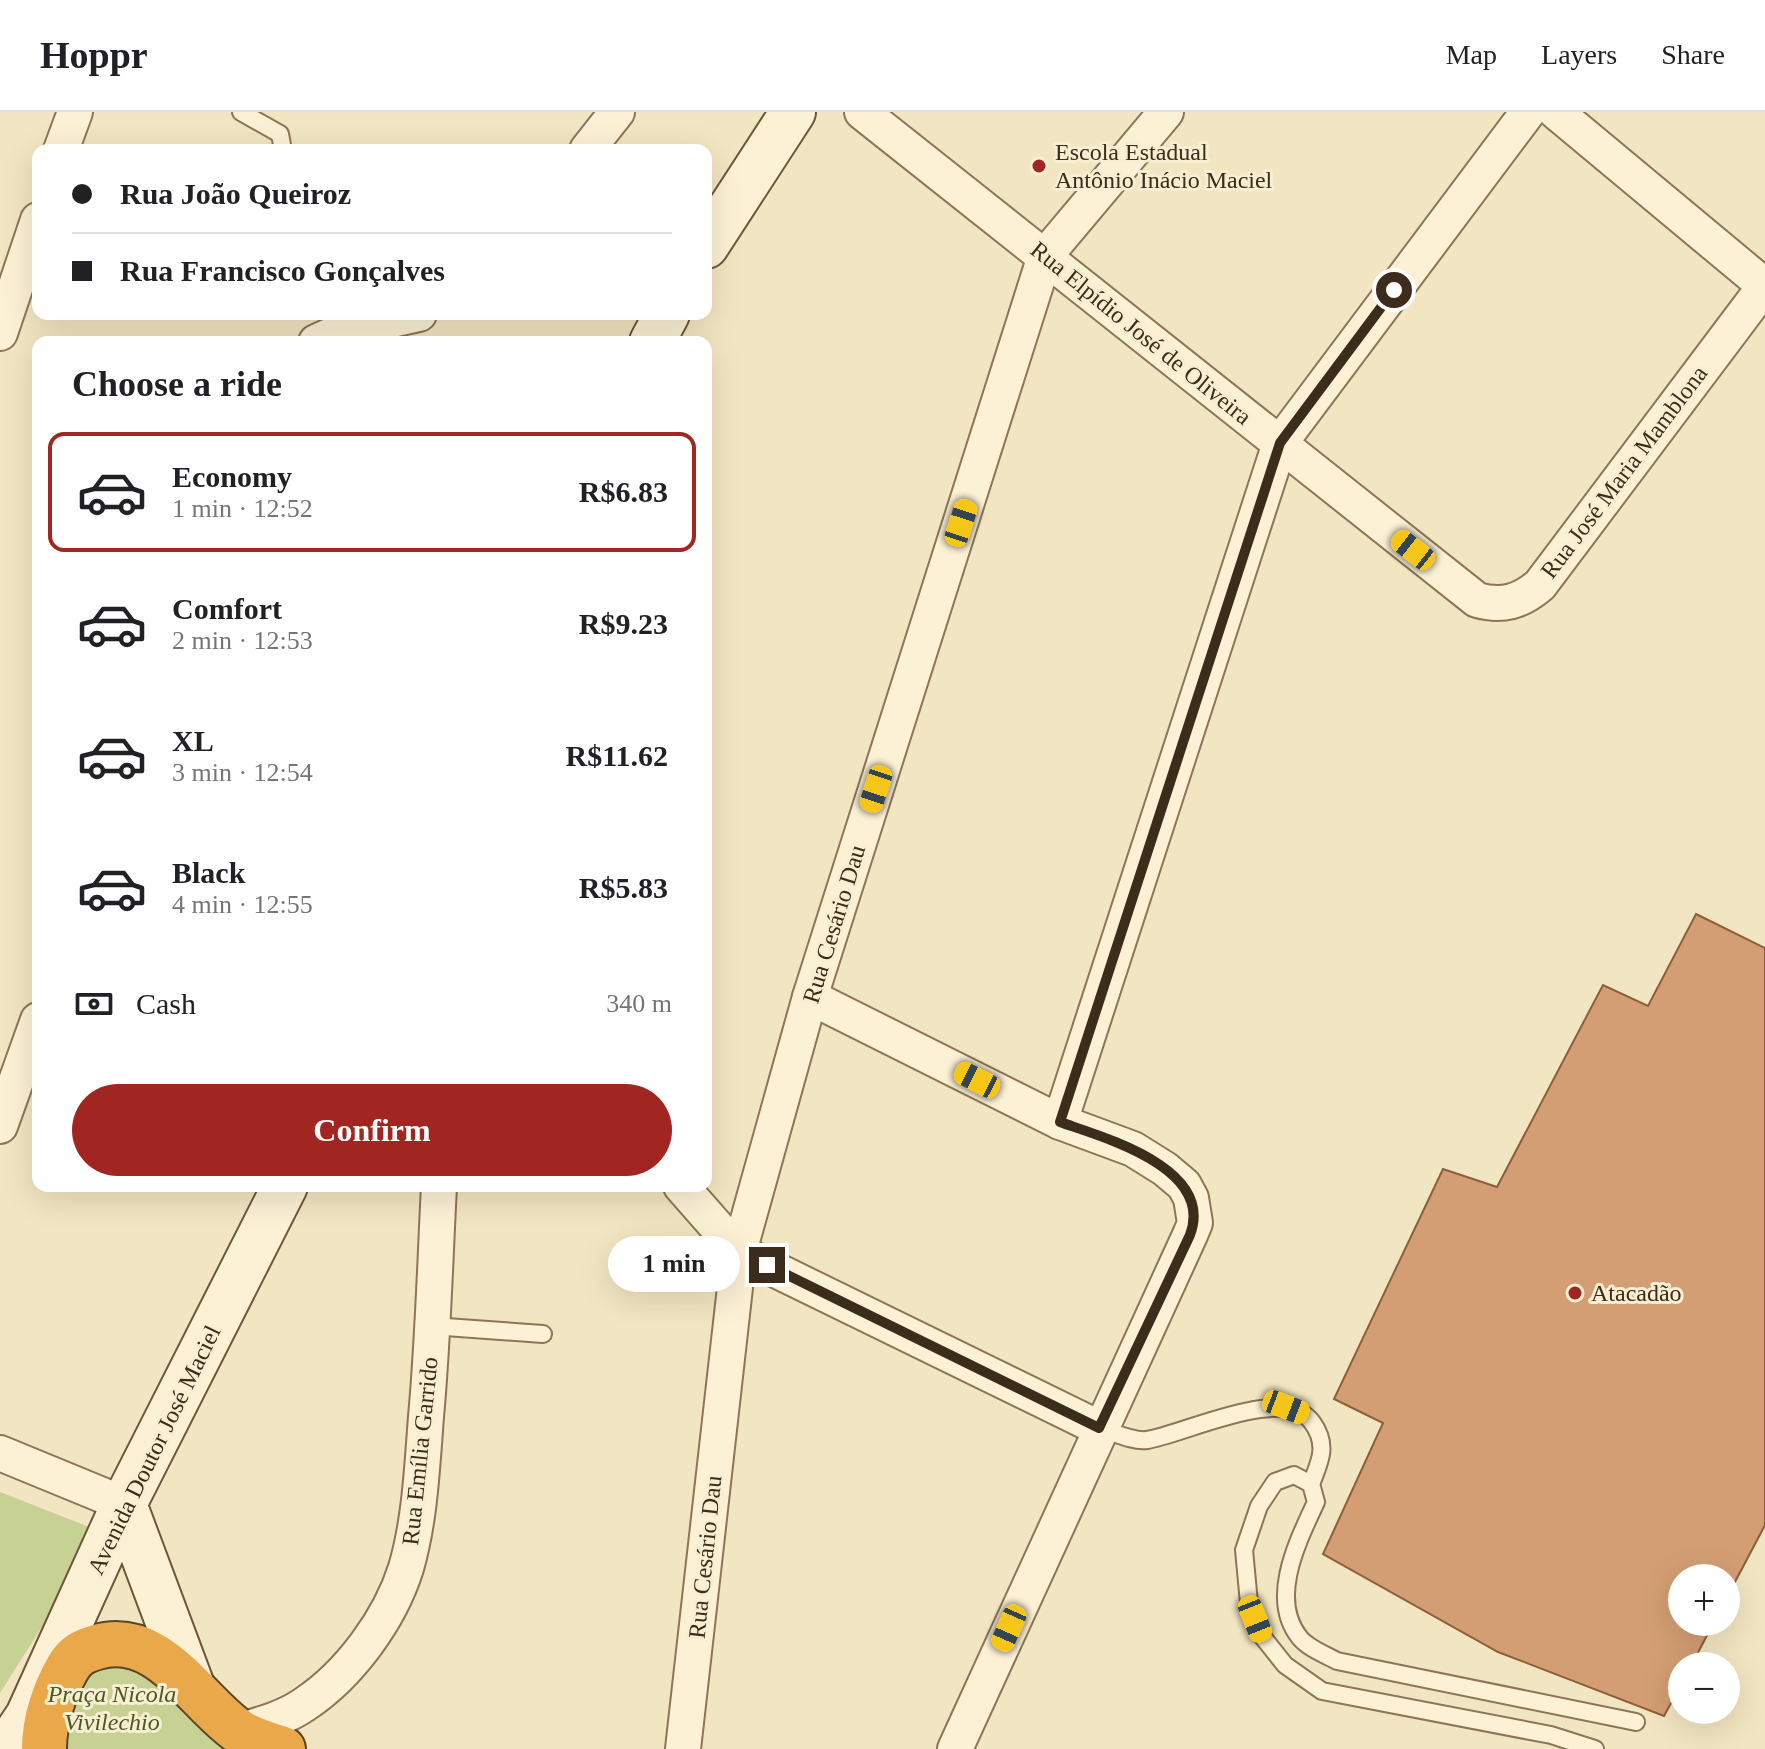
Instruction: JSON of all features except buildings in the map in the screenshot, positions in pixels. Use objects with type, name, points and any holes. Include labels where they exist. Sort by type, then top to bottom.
[{"type":"highway","points":[[26,1741],[49,1711],[74,1657],[85,1650],[122,1642],[150,1654],[192,1686],[238,1731],[283,1749]]},
{"type":"street","points":[[63,144],[75,112]]},
{"type":"street","points":[[592,144],[617,112]]},
{"type":"street","points":[[712,237],[793,112]]},
{"type":"street","name":"Rua Elpídio José de Oliveira","points":[[862,112],[1458,585]]},
{"type":"street","name":"Rua Cesário Dau","points":[[683,1749],[739,1252],[810,997],[1045,256],[1166,112]]},
{"type":"street","points":[[1060,1122],[1280,443],[1528,112]]},
{"type":"street","points":[[1556,112],[1765,286]]},
{"type":"street","points":[[0,333],[32,238]]},
{"type":"street","name":"Rua José Maria Mamblona","points":[[1458,585],[1477,600],[1506,604],[1526,596],[1540,585],[1765,286]]},
{"type":"street","points":[[329,336],[392,320]]},
{"type":"street","points":[[810,997],[1060,1122],[1133,1149],[1175,1177],[1191,1198],[1195,1223],[1190,1235],[1099,1428],[955,1749]]},
{"type":"street","points":[[0,1126],[32,1037]]},
{"type":"street","name":"Avenida Doutor José Maciel","points":[[26,1741],[124,1504],[282,1192]]},
{"type":"street","name":"Rua Emília Garrido","points":[[238,1731],[280,1718],[307,1703],[336,1678],[370,1638],[405,1570],[419,1504],[439,1192]]},
{"type":"street","points":[[686,1192],[739,1252],[1099,1428]]},
{"type":"street","points":[[0,1453],[124,1504],[192,1686]]},
{"type":"lane","points":[[241,112],[280,134],[282,144]]},
{"type":"lane","points":[[432,1326],[543,1334]]},
{"type":"lane","points":[[1099,1428],[1143,1441],[1244,1411],[1286,1407],[1307,1415],[1322,1435],[1322,1457],[1311,1484],[1316,1502],[1298,1542],[1285,1610],[1301,1639],[1337,1661],[1636,1722]]},
{"type":"lane","points":[[1311,1484],[1294,1475],[1275,1482],[1259,1506],[1244,1550],[1249,1603],[1262,1636],[1285,1665],[1322,1691],[1551,1735],[1595,1749]]},
{"type":"green space","name":"Praça Nicola Vivilechio","points":[[0,1492],[102,1532],[0,1693]]},
{"type":"green space","name":"Praça Nicola Vivilechio","points":[[124,1664],[148,1675],[217,1738],[223,1749],[63,1749],[64,1719],[82,1672]]},
{"type":"place","name":"Escola Estadual Antônio Inácio Maciel","points":[[1039,166]]},
{"type":"place","name":"Atacadão","points":[[1575,1293]]},
{"type":"route","points":[[767,1265],[1099,1428],[1190,1235],[1195,1223],[1194,1211],[1184,1185],[1165,1169],[1133,1149],[1060,1122],[1280,443],[1394,290]]}]
